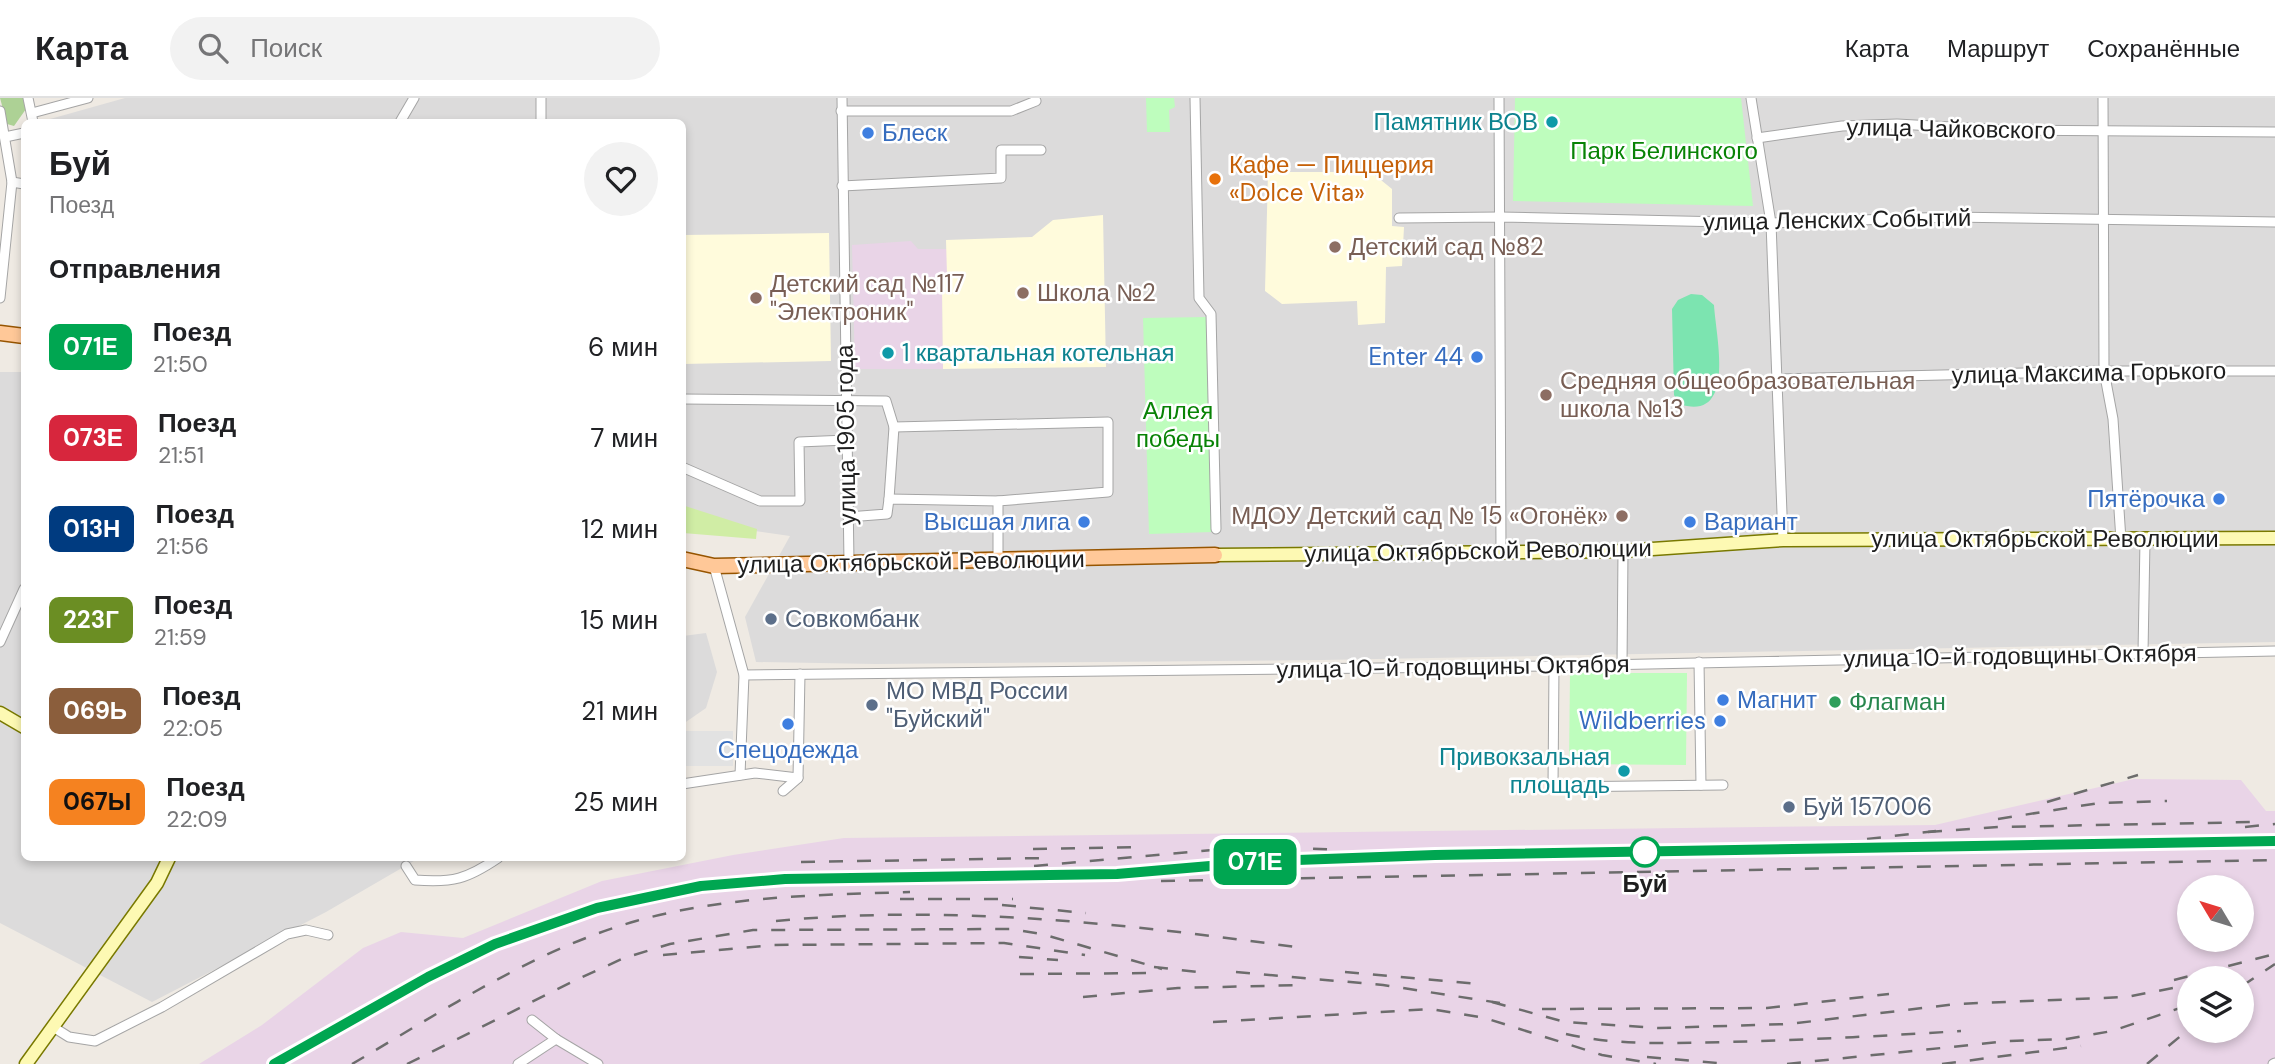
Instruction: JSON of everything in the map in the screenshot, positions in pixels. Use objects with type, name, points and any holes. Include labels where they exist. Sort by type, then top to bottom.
[{"type":"main road","points":[[0,333],[21,336]]},
{"type":"main road","name":"улица Октябрьской Революции","points":[[686,560],[714,566],[1215,555]]},
{"type":"street","points":[[29,98],[33,118],[88,98]]},
{"type":"street","points":[[402,119],[414,98]]},
{"type":"street","points":[[541,98],[541,119]]},
{"type":"street","name":"улица 1905 года","points":[[842,98],[849,562]]},
{"type":"street","points":[[1195,98],[1199,298],[1212,314],[1216,530]]},
{"type":"street","points":[[1499,98],[1502,552]]},
{"type":"street","points":[[1751,98],[1771,223],[1783,540]]},
{"type":"street","points":[[2103,98],[2104,371],[2113,419],[2121,540]]},
{"type":"street","points":[[841,111],[1011,111],[1036,101]]},
{"type":"street","points":[[0,111],[12,182],[0,298]]},
{"type":"street","name":"улица Чайковского","points":[[1757,138],[1842,126],[1896,124],[2006,130],[2275,132]]},
{"type":"street","points":[[5,137],[21,133]]},
{"type":"street","points":[[842,186],[1001,178],[1001,150],[1041,150]]},
{"type":"street","points":[[12,182],[21,184]]},
{"type":"street","name":"улица Ленских Событий","points":[[1399,218],[1500,217],[1771,223],[1950,217],[2275,222]]},
{"type":"street","name":"улица Максима Горького","points":[[1776,379],[2104,371],[2275,371]]},
{"type":"street","points":[[686,399],[886,401],[894,428],[887,514],[848,517]]},
{"type":"street","points":[[889,499],[1000,501],[1108,492],[1108,422],[894,428]]},
{"type":"street","points":[[686,469],[760,500],[800,501],[799,442],[846,440]]},
{"type":"street","points":[[998,560],[1000,501]]},
{"type":"street","name":"улица Октябрьской Революции","points":[[1215,555],[1623,551],[1783,540],[2275,538]]},
{"type":"street","points":[[2143,653],[2145,540]]},
{"type":"street","points":[[1622,665],[1623,551]]},
{"type":"street","points":[[714,566],[744,675],[740,775]]},
{"type":"street","points":[[0,642],[21,596]]},
{"type":"street","name":"улица 10-й годовщины Октября","points":[[744,675],[1622,665],[2275,651]]},
{"type":"street","points":[[1699,662],[1701,785]]},
{"type":"street","points":[[1554,666],[1553,787],[1723,785]]},
{"type":"street","points":[[783,792],[798,778],[800,674]]},
{"type":"street","points":[[0,713],[21,725]]},
{"type":"street","points":[[686,783],[755,773],[798,778]]},
{"type":"street","points":[[26,1064],[157,883],[168,861]]},
{"type":"street","points":[[406,866],[415,880],[441,882],[464,879],[493,861]]},
{"type":"street","points":[[52,1027],[69,1037],[95,1041],[162,1007],[287,934],[306,930],[328,935]]},
{"type":"street","points":[[532,1020],[556,1039],[598,1064]]},
{"type":"street","points":[[518,1064],[556,1039]]},
{"type":"shaded area","points":[[125,98],[2275,98],[2275,642],[1322,660],[876,664],[756,662],[745,617],[790,536],[686,521],[686,119],[50,119]]},
{"type":"shaded area","name":"Детский сад №82","points":[[1268,172],[1371,172],[1392,189],[1392,226],[1404,227],[1402,266],[1386,267],[1385,323],[1358,325],[1357,301],[1282,304],[1265,291]]},
{"type":"shaded area","name":"Школа №2","points":[[1103,215],[1106,367],[943,369],[942,288],[947,275],[946,240],[1032,237],[1053,220]]},
{"type":"shaded area","name":"Детский сад №117 \"Электроник\"","points":[[829,233],[831,361],[686,364],[686,235]]},
{"type":"shaded area","points":[[911,241],[918,249],[947,249],[947,275],[942,288],[943,369],[855,369],[852,245]]},
{"type":"shaded area","points":[[0,372],[21,372],[21,861],[414,861],[326,912],[152,1002],[0,923]]},
{"type":"shaded area","points":[[706,633],[717,672],[706,708],[686,722],[686,636]]},
{"type":"shaded area","points":[[686,731],[733,731],[733,766],[686,766]]},
{"type":"shaded area","points":[[2134,779],[2241,780],[2266,811],[2275,811],[2275,1064],[199,1064],[262,1025],[363,948],[401,932],[463,938],[602,881],[733,855],[844,838],[1935,825]]},
{"type":"green space","points":[[0,98],[23,98],[26,109],[14,126],[7,124]]},
{"type":"green space","points":[[1146,98],[1174,98],[1175,107],[1169,110],[1170,132],[1147,132]]},
{"type":"green space","name":"Парк Белинского","points":[[1515,98],[1741,98],[1753,206],[1513,201]]},
{"type":"green space","points":[[1691,294],[1702,295],[1714,305],[1719,356],[1716,390],[1709,401],[1697,407],[1679,404],[1674,395],[1672,309],[1678,300]]},
{"type":"green space","name":"Аллея победы","points":[[1207,317],[1213,532],[1149,534],[1143,318]]},
{"type":"green space","points":[[686,506],[757,529],[756,539],[686,533]]},
{"type":"green space","points":[[1570,673],[1687,673],[1686,765],[1569,764]]},
{"type":"railway","points":[[2047,802],[2138,775]]},
{"type":"railway","points":[[1998,819],[2099,803],[2167,801]]},
{"type":"railway","points":[[1928,832],[1998,827],[2255,822]]},
{"type":"railway","points":[[2245,827],[2275,824]]},
{"type":"railway","points":[[1867,839],[1936,831]]},
{"type":"railway","points":[[274,1064],[428,977],[495,944],[597,908],[701,886],[784,879],[1117,874],[1268,861],[1435,855],[2275,841]]},
{"type":"railway","points":[[1034,866],[1256,846],[1341,850]]},
{"type":"railway","points":[[1033,849],[1138,847]]},
{"type":"railway","points":[[801,862],[1047,858]]},
{"type":"railway","points":[[1161,881],[2275,860]]},
{"type":"railway","points":[[352,1064],[525,965],[598,933],[636,921],[703,906],[738,902],[910,892]]},
{"type":"railway","points":[[900,899],[1013,899]]},
{"type":"railway","points":[[1002,905],[1086,913]]},
{"type":"railway","points":[[776,921],[908,915],[1040,919],[1172,931],[1303,948]]},
{"type":"railway","points":[[407,1064],[624,958],[670,944],[753,930],[1011,929],[1042,934],[1162,969]]},
{"type":"railway","points":[[663,955],[774,945],[1004,943],[1085,955]]},
{"type":"railway","points":[[2174,980],[2275,954]]},
{"type":"railway","points":[[1019,957],[1058,960]]},
{"type":"railway","points":[[2254,978],[2275,964]]},
{"type":"railway","points":[[1154,967],[1206,973]]},
{"type":"railway","points":[[1236,972],[1383,985],[1500,1003]]},
{"type":"railway","points":[[1345,972],[1480,984]]},
{"type":"railway","points":[[1020,974],[1156,973]]},
{"type":"railway","points":[[1083,997],[1178,988],[1303,985]]},
{"type":"railway","points":[[1492,1002],[1565,1022],[1659,1028],[1789,1024],[1956,1004],[2126,997],[2177,987]]},
{"type":"railway","points":[[1542,1009],[1767,1008],[1889,994]]},
{"type":"railway","points":[[1213,1022],[1431,1009],[1485,1018],[1602,1055],[1656,1064]]},
{"type":"railway","points":[[1787,1064],[2009,1041],[2067,1039],[2112,1031],[2177,1009]]},
{"type":"railway","points":[[1566,1034],[1625,1042],[1665,1043],[1961,1031]]},
{"type":"railway","points":[[2147,1064],[2177,1039]]},
{"type":"railway","points":[[1942,1064],[2081,1046]]},
{"type":"railway","points":[[1647,1057],[1730,1064]]},
{"type":"train","name":"071Е","points":[[274,1064],[428,977],[495,944],[597,908],[701,886],[785,879],[1149,873],[1268,861],[1435,855],[2275,841]]},
{"type":"place","name":"Памятник ВОВ","points":[[1552,122]]},
{"type":"place","name":"Блеск","points":[[868,133]]},
{"type":"place","name":"Кафе — Пиццерия «Dolce Vita»","points":[[1215,179]]},
{"type":"place","name":"Детский сад №82","points":[[1335,247]]},
{"type":"place","name":"Школа №2","points":[[1023,293]]},
{"type":"place","name":"Детский сад №117 \"Электроник\"","points":[[756,298]]},
{"type":"place","name":"1 квартальная котельная","points":[[888,353]]},
{"type":"place","name":"Enter 44","points":[[1477,357]]},
{"type":"place","name":"Средняя общеобразовательная школа №13","points":[[1546,395]]},
{"type":"place","name":"Пятёрочка","points":[[2219,499]]},
{"type":"place","name":"МДОУ Детский сад № 15 «Огонёк»","points":[[1622,516]]},
{"type":"place","name":"Высшая лига","points":[[1084,522]]},
{"type":"place","name":"Вариант","points":[[1690,522]]},
{"type":"place","name":"Совкомбанк","points":[[771,619]]},
{"type":"place","name":"Магнит","points":[[1723,700]]},
{"type":"place","name":"Флагман","points":[[1835,702]]},
{"type":"place","name":"МО МВД России \"Буйский\"","points":[[872,705]]},
{"type":"place","name":"Wildberries","points":[[1720,721]]},
{"type":"place","name":"Спецодежда","points":[[788,724]]},
{"type":"place","name":"Привокзальная площадь","points":[[1624,771]]},
{"type":"place","name":"Буй 157006","points":[[1789,807]]},
{"type":"place","name":"Буй","points":[[1645,852]]}]
